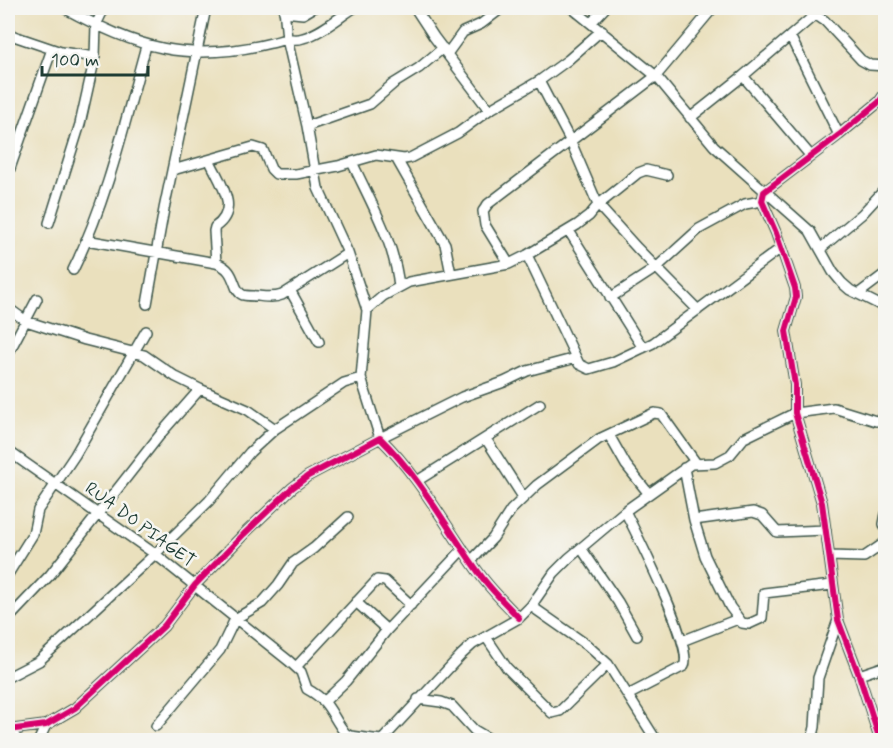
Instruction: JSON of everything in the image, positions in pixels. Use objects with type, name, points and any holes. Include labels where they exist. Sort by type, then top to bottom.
[{"type":"street","points":[[64,8],[96,25],[146,46],[196,53],[234,52],[287,39],[302,39],[318,32],[354,8]]},
{"type":"street","points":[[49,223],[80,124],[96,57],[96,25],[104,8]]},
{"type":"street","points":[[147,304],[203,8]]},
{"type":"street","points":[[312,8],[303,14],[284,10],[287,39],[308,126],[313,170],[318,189],[348,253],[367,310],[361,378],[380,438],[393,450],[417,481],[483,579],[519,618]]},
{"type":"street","points":[[415,8],[489,110]]},
{"type":"street","points":[[308,126],[370,104],[393,84],[445,51],[463,32],[481,24],[502,8]]},
{"type":"street","points":[[572,8],[656,76],[714,146],[763,196],[810,231],[833,272],[850,290],[885,308]]},
{"type":"street","points":[[592,22],[605,8]]},
{"type":"street","points":[[509,264],[485,225],[483,211],[488,204],[656,76],[713,8]]},
{"type":"street","points":[[806,8],[819,10],[861,60],[870,65],[885,66]]},
{"type":"street","points":[[690,118],[743,76],[819,10]]},
{"type":"street","points":[[173,170],[258,147],[276,174],[296,174],[376,155],[410,158],[458,133],[489,110],[539,81],[568,60],[602,30]]},
{"type":"street","points":[[8,34],[60,52],[96,57]]},
{"type":"street","points":[[790,36],[839,135]]},
{"type":"street","points":[[73,270],[112,172],[146,46]]},
{"type":"street","points":[[8,174],[52,49]]},
{"type":"street","points":[[743,76],[810,155]]},
{"type":"street","points":[[539,81],[571,141],[597,205],[698,310]]},
{"type":"street","points":[[610,298],[656,268],[699,229],[763,196],[810,155],[839,135],[879,102],[885,92]]},
{"type":"street","points":[[396,158],[445,244],[451,274]]},
{"type":"street","points":[[210,161],[227,196],[228,204],[224,221],[215,227],[214,231],[216,263]]},
{"type":"street","points":[[352,162],[391,248],[397,267],[399,287]]},
{"type":"street","points":[[367,310],[383,296],[409,282],[509,264],[569,231],[589,216],[597,205],[639,173],[646,170],[667,175]]},
{"type":"street","points":[[820,249],[862,214],[885,189]]},
{"type":"street","points":[[763,196],[795,288],[796,297],[786,331],[795,386],[795,413],[822,503],[838,620],[860,675],[880,741]]},
{"type":"street","points":[[569,231],[643,348]]},
{"type":"street","points":[[86,240],[216,263],[225,266],[231,272],[243,295],[277,297],[348,253]]},
{"type":"street","points":[[527,255],[579,364],[589,369],[613,362],[643,348],[781,248]]},
{"type":"street","points":[[858,294],[885,273]]},
{"type":"street","points":[[290,290],[319,342]]},
{"type":"street","points":[[8,354],[37,298]]},
{"type":"street","points":[[8,308],[26,321],[144,355],[176,377],[248,410],[275,429]]},
{"type":"street","points":[[8,574],[33,534],[38,510],[75,455],[146,331]]},
{"type":"street","points":[[8,730],[46,725],[75,708],[164,626],[195,585],[244,534],[292,488],[308,476],[462,397],[527,371],[576,358]]},
{"type":"street","points":[[8,677],[39,661],[155,554],[209,501],[250,452],[275,429],[344,383],[361,378]]},
{"type":"street","points":[[8,619],[50,575],[163,431],[200,389]]},
{"type":"street","points":[[417,481],[540,404]]},
{"type":"street","points":[[381,741],[418,699],[473,644],[519,618],[531,606],[554,573],[581,548],[684,468],[696,463],[715,463],[730,455],[744,438],[795,413],[834,408],[884,422]]},
{"type":"street","points":[[471,561],[493,538],[523,497],[537,485],[590,445],[654,413],[661,414],[696,463]]},
{"type":"street","points":[[609,435],[626,465],[649,494]]},
{"type":"street","points":[[486,439],[523,497]]},
{"type":"street","name":"RUA DO PIAGET","points":[[8,451],[155,554],[296,667],[301,672],[308,689],[325,701],[345,733],[350,736],[381,741]]},
{"type":"street","points":[[684,468],[694,520],[705,556],[730,607],[744,624],[762,618],[763,595],[766,592],[832,585]]},
{"type":"street","points":[[513,482],[537,485]]},
{"type":"street","points":[[626,511],[664,592],[682,641],[686,661],[684,666],[628,695]]},
{"type":"street","points":[[694,520],[753,512],[762,515],[777,532],[826,530]]},
{"type":"street","points":[[885,514],[885,530]]},
{"type":"street","points":[[156,726],[220,650],[235,619],[262,603],[293,563],[314,548],[348,517]]},
{"type":"street","points":[[829,556],[864,557],[885,542]]},
{"type":"street","points":[[581,548],[618,602],[637,636]]},
{"type":"street","points":[[325,701],[346,681],[387,630],[463,549]]},
{"type":"street","points":[[296,667],[374,583],[385,581],[411,605]]},
{"type":"street","points":[[356,602],[387,630]]},
{"type":"street","points":[[531,606],[587,645],[608,664],[656,741]]},
{"type":"street","points":[[682,641],[738,619]]},
{"type":"street","points":[[812,741],[818,678],[838,620]]},
{"type":"street","points":[[486,637],[507,668],[552,713],[560,711],[608,664]]},
{"type":"street","points":[[860,675],[885,666]]},
{"type":"street","points":[[418,699],[452,706],[474,730],[491,741]]},
{"type":"street","points":[[39,741],[46,725]]},
{"type":"street","points":[[8,730],[18,741]]},
{"type":"cycle path","points":[[880,740],[838,620],[822,503],[795,413],[795,385],[786,331],[796,297],[795,288],[762,201],[764,192],[839,135],[879,102],[886,92]]},
{"type":"cycle path","points":[[8,730],[46,725],[75,708],[164,626],[195,585],[292,488],[308,476],[380,438],[408,469],[483,579],[519,618]]}]
